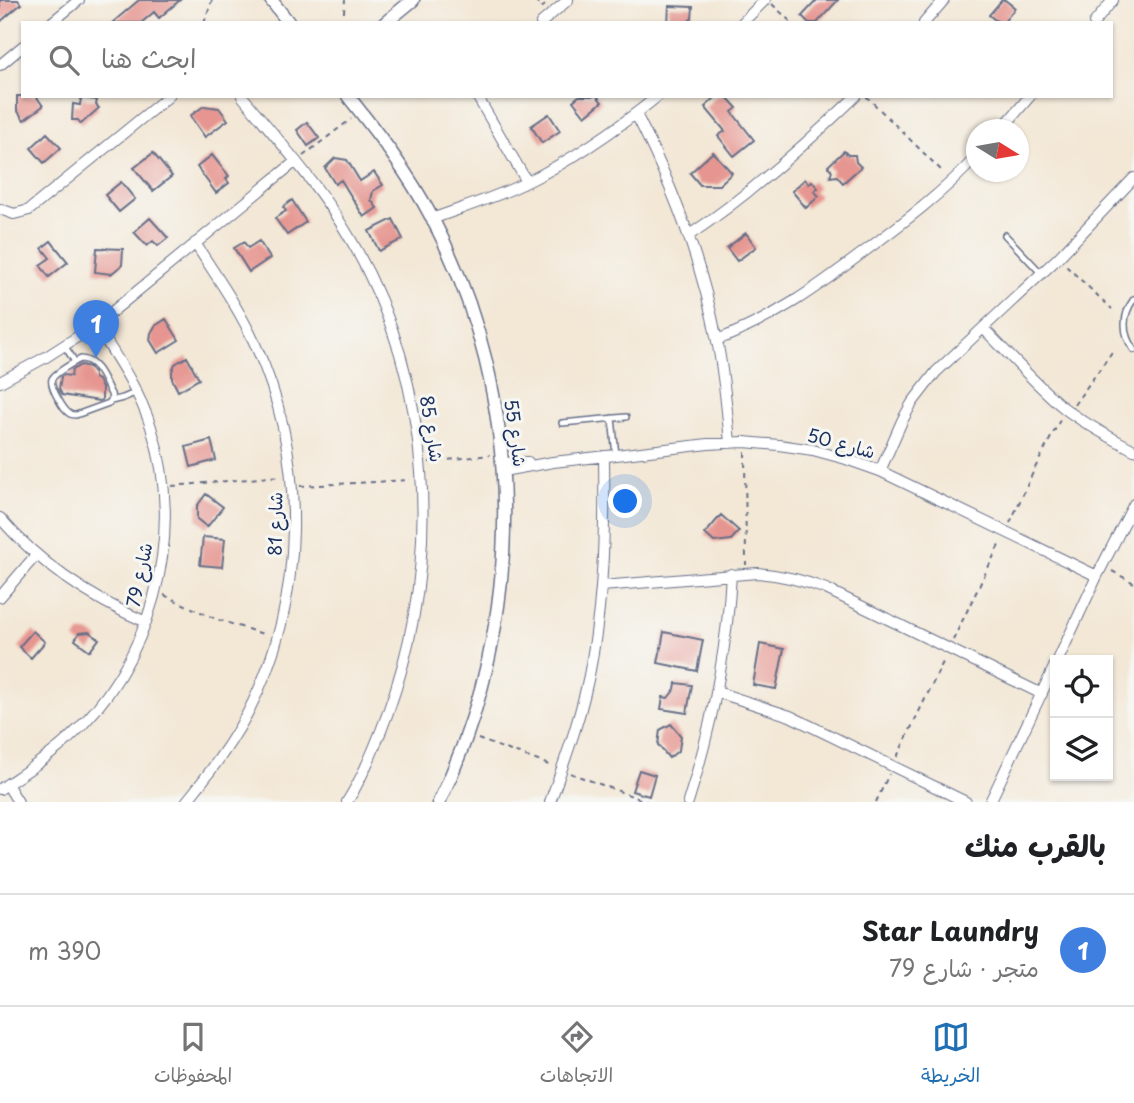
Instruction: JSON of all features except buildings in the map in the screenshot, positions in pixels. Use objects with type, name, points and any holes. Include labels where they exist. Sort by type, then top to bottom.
[{"type":"street","points":[[53,21],[79,0]]},
{"type":"street","points":[[271,0],[287,21]]},
{"type":"street","points":[[387,21],[413,0]]},
{"type":"street","points":[[543,21],[568,0]]},
{"type":"street","points":[[744,21],[767,0]]},
{"type":"street","points":[[926,21],[944,0]]},
{"type":"street","points":[[1096,21],[1113,0]]},
{"type":"street","points":[[0,65],[21,48]]},
{"type":"street","points":[[0,209],[14,214],[29,210],[167,98]]},
{"type":"street","name":"شارع 85","points":[[244,98],[328,204],[369,274],[398,347],[416,424],[424,509],[417,602],[396,692],[377,744],[347,802]]},
{"type":"street","name":"شارع 55","points":[[350,98],[397,161],[434,223],[452,260],[479,337],[491,389],[502,463],[505,515],[503,560],[492,649],[467,735],[439,802]]},
{"type":"street","points":[[434,223],[465,206],[480,203],[527,183],[575,156],[655,98]]},
{"type":"street","points":[[688,236],[721,214],[784,163],[854,98]]},
{"type":"street","points":[[1010,119],[1028,98]]},
{"type":"street","points":[[479,100],[527,183]]},
{"type":"street","points":[[636,114],[665,175],[688,236],[717,340],[730,443]]},
{"type":"street","points":[[0,382],[96,325],[296,161]]},
{"type":"street","points":[[717,340],[760,322],[800,299],[905,221],[966,167]]},
{"type":"street","points":[[880,471],[902,421],[936,372],[1042,274],[1134,178]]},
{"type":"street","name":"شارع 81","points":[[186,802],[230,745],[263,678],[277,639],[286,598],[294,516],[286,441],[264,364],[238,309],[195,243]]},
{"type":"street","name":"شارع 79","points":[[3,786],[37,765],[65,742],[113,687],[146,622],[162,564],[165,535],[164,487],[154,438],[136,391],[96,325]]},
{"type":"street","points":[[983,328],[1068,410],[1134,450]]},
{"type":"street","name":"شارع 50","points":[[502,463],[553,462],[730,443],[779,445],[813,450],[880,471],[1097,576]]},
{"type":"street","points":[[550,802],[574,734],[592,661],[602,586],[604,456]]},
{"type":"street","points":[[1060,655],[1134,504]]},
{"type":"street","points":[[0,518],[36,555],[63,575],[96,597],[146,622]]},
{"type":"street","points":[[0,597],[36,555]]},
{"type":"street","points":[[602,586],[746,573],[781,575],[804,580],[1042,694]]},
{"type":"street","points":[[688,802],[717,692],[727,633],[731,574]]},
{"type":"street","points":[[990,802],[1050,676]]},
{"type":"street","points":[[717,692],[790,716],[966,802]]},
{"type":"street","points":[[3,786],[18,802]]},
{"type":"lane","points":[[1004,235],[1042,274]]},
{"type":"lane","points":[[1134,299],[1126,314],[1125,325],[1126,336],[1134,350]]},
{"type":"lane","points":[[64,345],[75,362]]},
{"type":"lane","points":[[111,401],[111,394],[93,363],[87,360],[75,362],[53,378],[51,383],[66,411],[72,415],[119,400],[136,391]]},
{"type":"lane","points":[[562,423],[626,417]]},
{"type":"lane","points":[[612,418],[616,455]]},
{"type":"path","points":[[205,21],[212,0]]},
{"type":"path","points":[[342,21],[345,0]]},
{"type":"path","points":[[535,0],[541,8],[547,4],[554,12]]},
{"type":"path","points":[[767,0],[790,21]]},
{"type":"path","points":[[868,98],[952,181]]},
{"type":"path","points":[[296,161],[360,112]]},
{"type":"path","points":[[1058,258],[1112,309]]},
{"type":"path","points":[[876,802],[1035,468],[1068,410],[1112,352]]},
{"type":"path","points":[[744,443],[746,573]]},
{"type":"path","points":[[421,463],[502,463]]},
{"type":"path","points":[[164,487],[291,475]]},
{"type":"path","points":[[292,487],[422,479]]},
{"type":"path","points":[[1102,566],[1134,583]]},
{"type":"path","points":[[156,592],[216,619],[277,639]]},
{"type":"place","name":"Star Laundry","points":[[96,358]]}]
